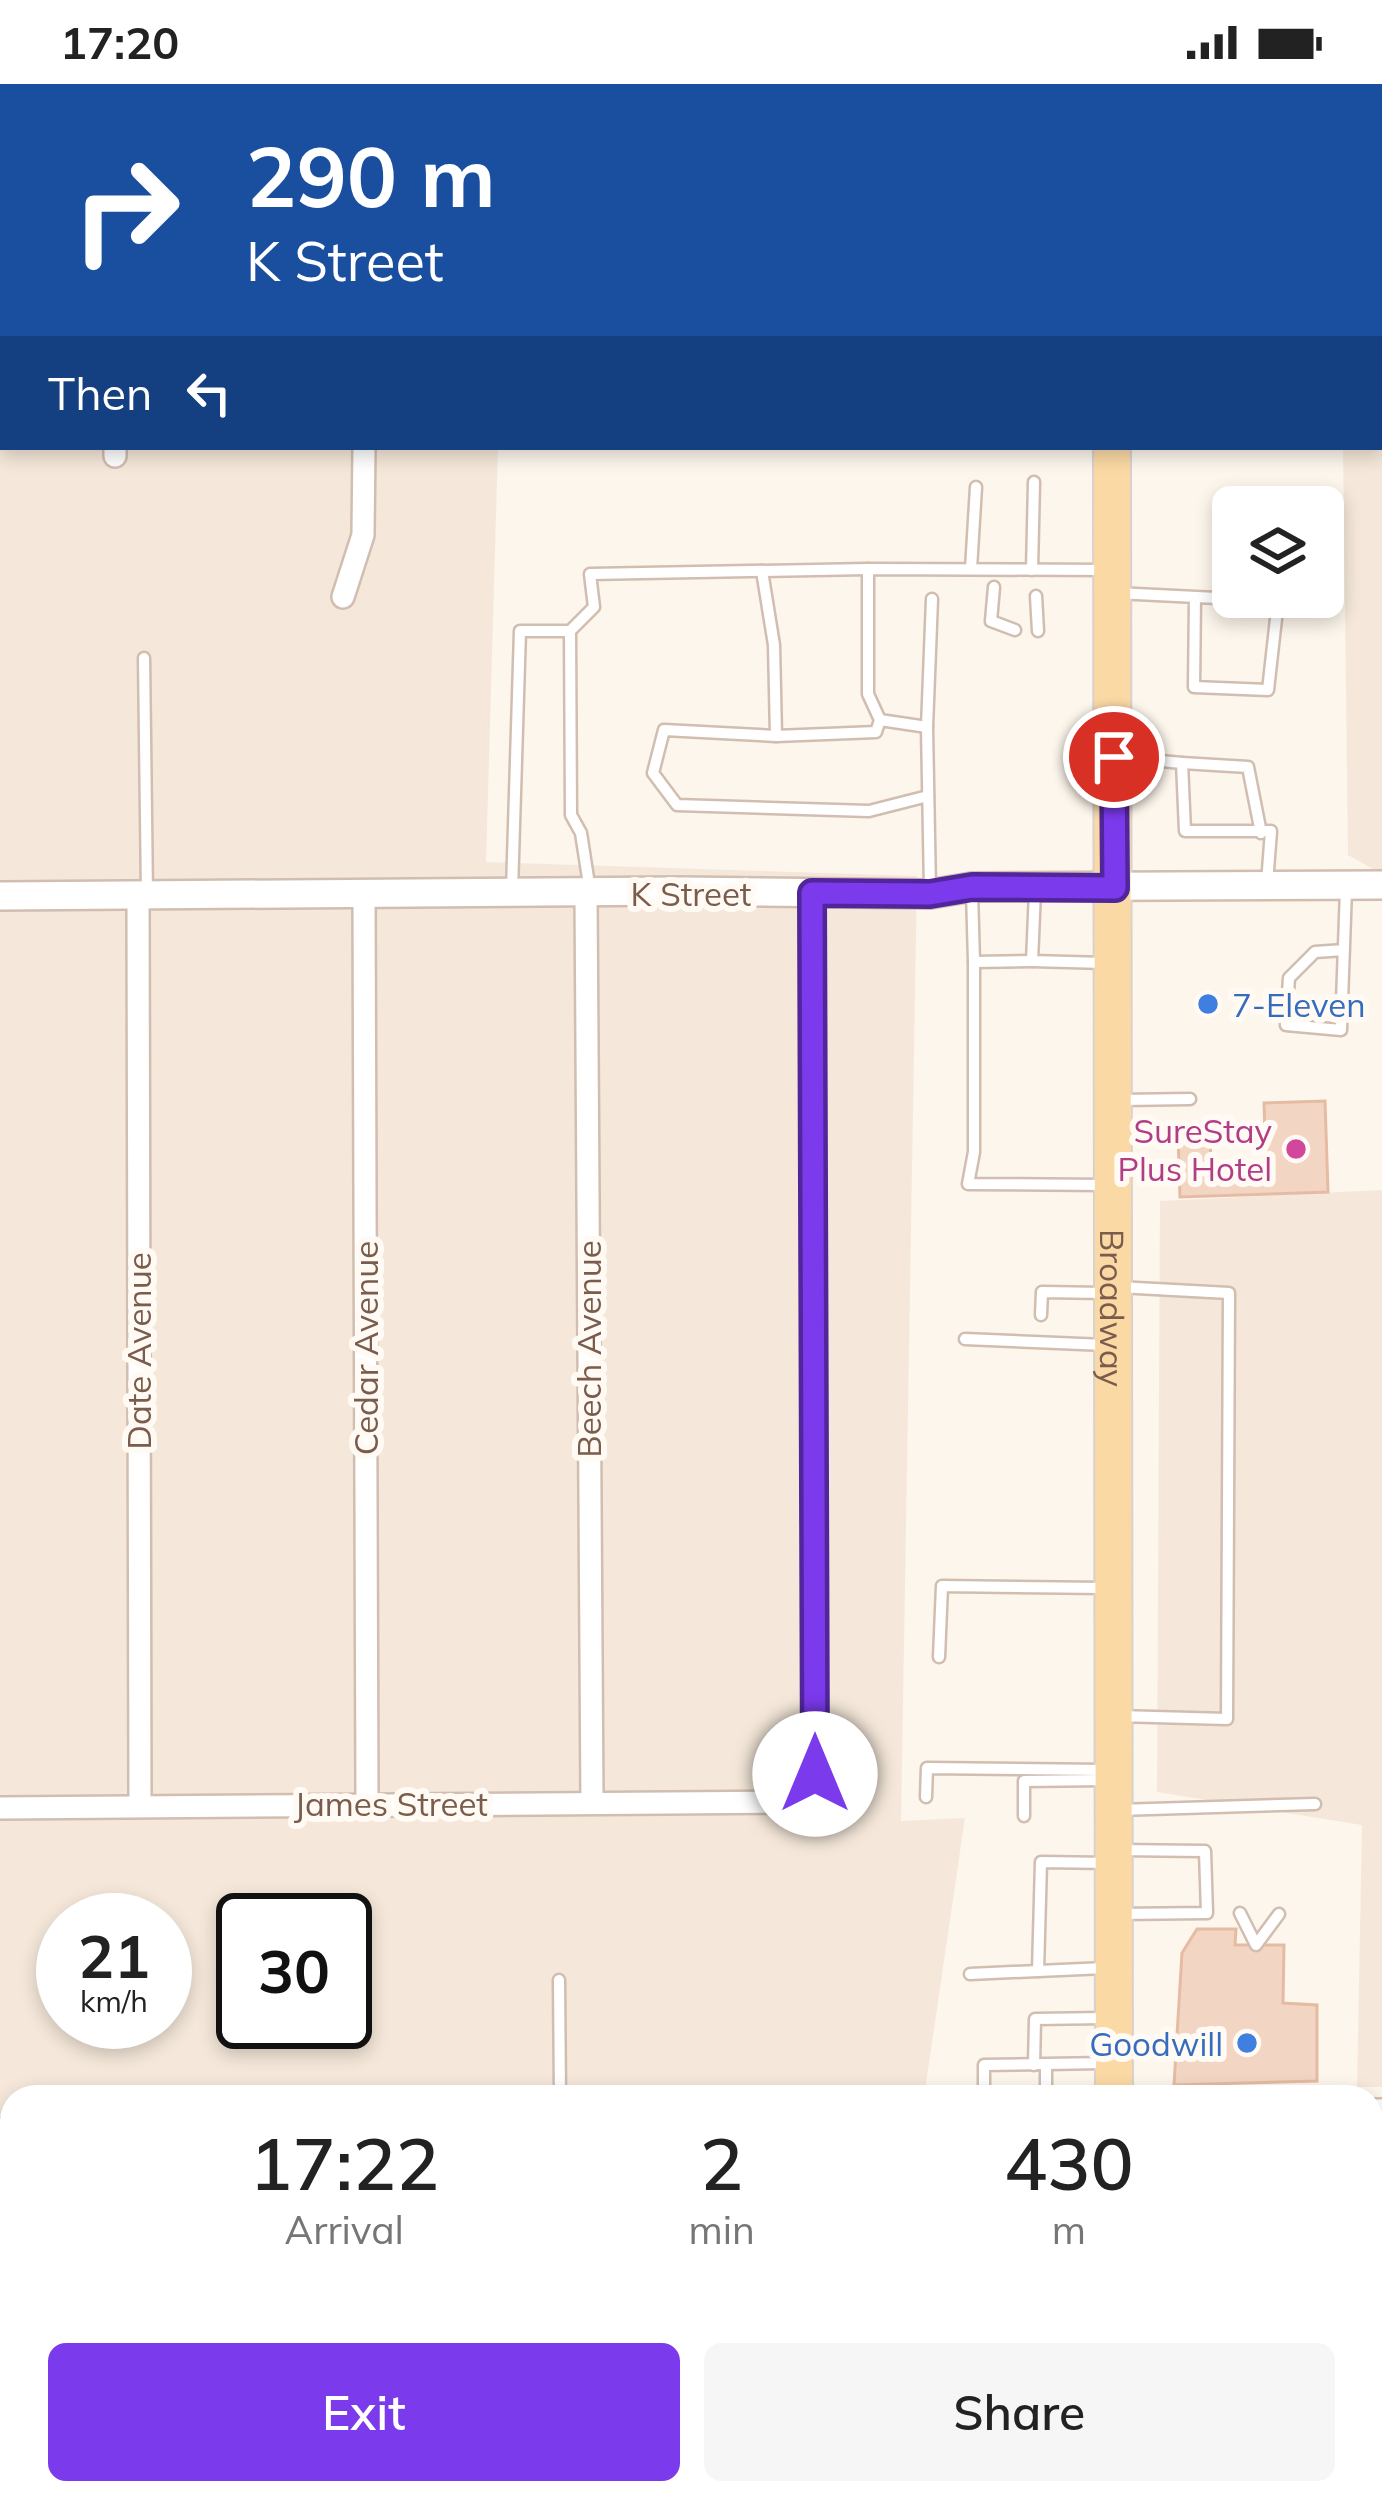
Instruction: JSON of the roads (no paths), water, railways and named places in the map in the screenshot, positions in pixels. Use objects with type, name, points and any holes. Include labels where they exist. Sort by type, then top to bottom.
[{"type":"main road","name":"Broadway","points":[[1112,450],[1114,2080]]},
{"type":"street","points":[[343,597],[363,536],[364,450]]},
{"type":"street","name":"K Street","points":[[0,896],[930,894],[972,887],[1382,885]]},
{"type":"street","name":"Cedar Avenue","points":[[364,893],[367,1803]]},
{"type":"street","name":"James Street","points":[[0,1808],[782,1802],[803,1796],[815,1774],[812,893]]},
{"type":"street","name":"Beech Avenue","points":[[588,894],[592,1803]]},
{"type":"street","name":"Date Avenue","points":[[140,1806],[143,895]]},
{"type":"lane","points":[[1032,570],[1034,482]]},
{"type":"lane","points":[[971,569],[976,487]]},
{"type":"lane","points":[[868,569],[868,694],[880,720],[876,732],[776,736],[664,730],[653,773],[677,805],[869,811],[928,796]]},
{"type":"lane","points":[[588,894],[581,833],[572,815],[570,632],[593,607],[590,574],[1032,570],[1195,597],[1278,601],[1268,690],[1193,687],[1195,597]]},
{"type":"lane","points":[[761,571],[774,645],[776,736]]},
{"type":"lane","points":[[994,587],[991,621],[1015,630]]},
{"type":"lane","points":[[1036,596],[1038,631]]},
{"type":"lane","points":[[930,894],[927,727],[932,599]]},
{"type":"lane","points":[[512,894],[520,631],[570,632]]},
{"type":"lane","points":[[143,895],[144,658]]},
{"type":"lane","points":[[880,720],[927,727]]},
{"type":"lane","points":[[1114,757],[1248,766],[1261,833]]},
{"type":"lane","points":[[1182,763],[1185,831],[1271,831],[1267,886]]},
{"type":"lane","points":[[1344,950],[1316,952],[1289,978],[1286,1025],[1341,1030],[1344,950],[1346,885]]},
{"type":"lane","points":[[972,887],[974,1152],[968,1184],[1115,1185]]},
{"type":"lane","points":[[1032,962],[1035,887]]},
{"type":"lane","points":[[974,962],[1115,964]]},
{"type":"lane","points":[[1115,1100],[1190,1099]]},
{"type":"lane","points":[[1041,1316],[1042,1292],[1229,1293],[1227,1719],[1114,1716]]},
{"type":"lane","points":[[965,1339],[1114,1346]]},
{"type":"lane","points":[[939,1658],[942,1586],[1114,1588]]},
{"type":"lane","points":[[926,1797],[927,1768],[1315,1804]]},
{"type":"lane","points":[[1024,1816],[1024,1781],[1114,1787]]},
{"type":"lane","points":[[1038,1971],[1041,1862],[1205,1851],[1207,1913],[1114,1914]]},
{"type":"lane","points":[[1240,1913],[1256,1945],[1279,1914]]},
{"type":"lane","points":[[970,1974],[1114,1968]]},
{"type":"lane","points":[[559,1980],[560,2085]]},
{"type":"lane","points":[[1044,2085],[1035,2019],[1114,2018]]},
{"type":"lane","points":[[984,2085],[984,2066],[1040,2065],[1114,2080]]},
{"type":"place","name":"7-Eleven","points":[[1208,1004]]},
{"type":"place","name":"SureStay Plus Hotel","points":[[1296,1149]]},
{"type":"place","name":"Goodwill","points":[[1247,2043]]}]
